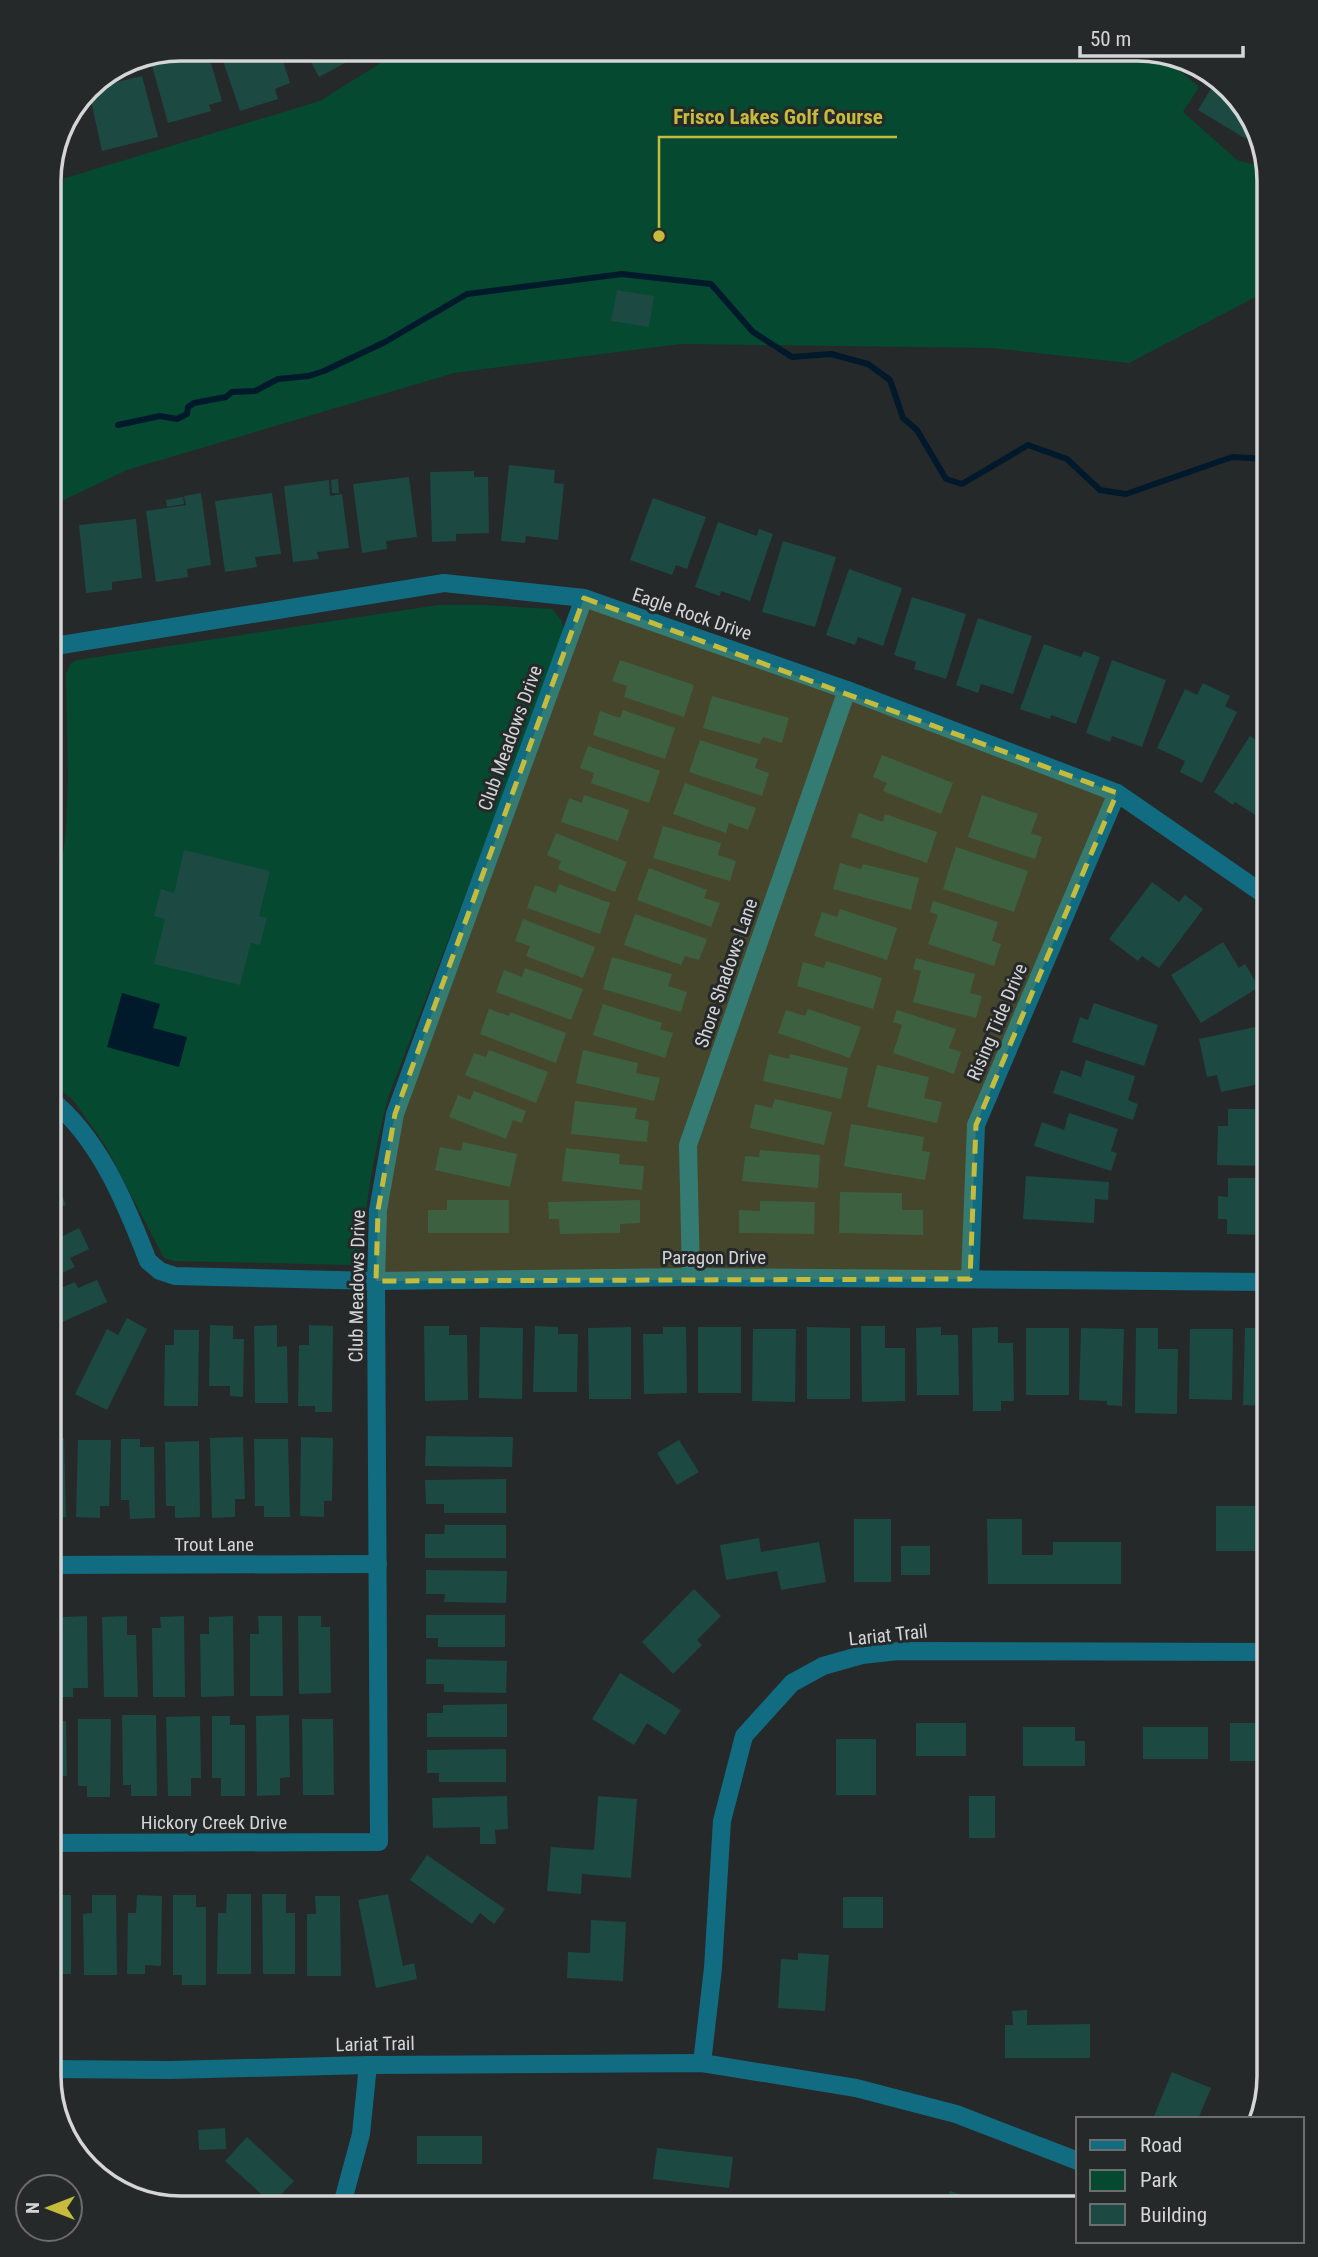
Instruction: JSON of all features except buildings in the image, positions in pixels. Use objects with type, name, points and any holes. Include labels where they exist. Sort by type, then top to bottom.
[{"type":"street","name":"Eagle Rock Drive","points":[[62,645],[444,583],[584,598],[848,690],[1117,793],[1257,889]]},
{"type":"street","name":"Club Meadows Drive","points":[[379,1842],[376,1281],[378,1210],[395,1114],[584,598]]},
{"type":"street","name":"Shore Shadows Lane","points":[[691,1277],[688,1145],[848,690]]},
{"type":"street","name":"Rising Tide Drive","points":[[970,1279],[976,1125],[1117,793]]},
{"type":"street","name":"Paragon Drive","points":[[62,1111],[76,1125],[108,1171],[148,1261],[160,1272],[175,1276],[376,1281],[691,1277],[1257,1282]]},
{"type":"street","name":"Trout Lane","points":[[61,1565],[378,1564]]},
{"type":"street","name":"Lariat Trail","points":[[702,2063],[713,1968],[722,1821],[744,1736],[792,1683],[823,1666],[862,1655],[898,1651],[1257,1652]]},
{"type":"street","name":"Hickory Creek Drive","points":[[61,1843],[379,1842]]},
{"type":"street","name":"Lariat Trail","points":[[61,2069],[702,2063],[856,2088],[956,2114],[1076,2160]]},
{"type":"street","points":[[344,2195],[361,2134],[368,2065]]},
{"type":"highlighted area","points":[[584,598],[1117,793],[976,1125],[970,1279],[376,1281],[378,1210],[395,1114]]},
{"type":"green space","points":[[384,61],[1161,64],[1177,68],[1199,87],[1183,112],[1237,160],[1255,165],[1257,296],[1129,363],[992,348],[681,344],[454,373],[127,470],[62,501],[62,179],[320,101]]},
{"type":"green space","points":[[438,605],[552,609],[562,621],[564,636],[388,1098],[371,1176],[362,1256],[350,1265],[174,1261],[164,1258],[105,1145],[73,1100],[62,1091],[62,863],[68,778],[66,674],[70,664],[77,660]]},
{"type":"water","points":[[122,993],[160,1004],[153,1028],[187,1037],[179,1067],[107,1047]]},
{"type":"waterway","points":[[118,425],[160,416],[177,419],[187,414],[188,407],[194,403],[226,397],[232,392],[255,391],[278,379],[309,376],[324,371],[385,342],[467,294],[622,274],[711,284],[753,332],[792,357],[831,354],[868,364],[890,380],[903,418],[917,430],[946,479],[962,484],[1028,445],[1067,459],[1100,490],[1126,494],[1232,457],[1257,458]]},
{"type":"place","name":"Frisco Lakes Golf Course","points":[[659,236]]}]
